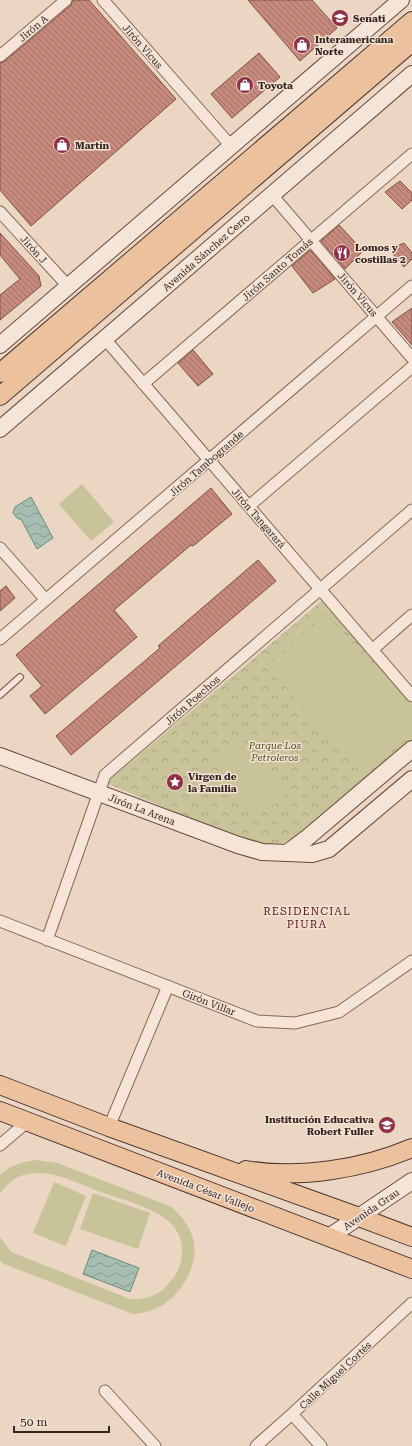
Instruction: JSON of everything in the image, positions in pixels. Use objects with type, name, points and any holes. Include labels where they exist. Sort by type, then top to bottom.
[{"type":"main road","points":[[0,345],[396,2]]},
{"type":"main road","points":[[0,373],[412,21]]},
{"type":"main road","points":[[0,396],[412,42]]},
{"type":"main road","name":"Avenida Sánchez Cerro","points":[[0,429],[412,74]]},
{"type":"main road","points":[[287,853],[307,838],[412,749]]},
{"type":"main road","name":"Jirón La Arena","points":[[0,756],[238,846],[262,852],[312,854],[329,849],[412,779]]},
{"type":"main road","points":[[0,1085],[109,1127],[359,1216],[412,1237]]},
{"type":"main road","name":"Avenida César Vallejo","points":[[0,1111],[412,1268]]},
{"type":"main road","points":[[214,1164],[251,1171],[289,1173],[327,1170],[365,1164],[412,1148]]},
{"type":"main road","name":"Avenida Grau","points":[[329,1237],[412,1181]]},
{"type":"street","name":"Jirón A","points":[[0,56],[66,0]]},
{"type":"street","name":"Jirón Vicus","points":[[103,0],[231,146]]},
{"type":"street","name":"Jirón Santo Tomás","points":[[143,384],[412,154]]},
{"type":"street","name":"Jirón Vicus","points":[[272,195],[412,358]]},
{"type":"street","name":"Jirón J","points":[[0,212],[68,286]]},
{"type":"street","name":"Jirón Tambogrande","points":[[0,639],[412,286]]},
{"type":"street","name":"Jirón Tangarará","points":[[105,339],[412,696]]},
{"type":"street","points":[[249,506],[412,367]]},
{"type":"street","name":"Jirón Poechos","points":[[47,940],[105,775],[412,510]]},
{"type":"street","points":[[0,548],[46,600]]},
{"type":"street","points":[[372,650],[412,615]]},
{"type":"street","name":"Girón Villar","points":[[0,921],[257,1021],[295,1023],[339,1012],[412,961]]},
{"type":"street","points":[[109,1127],[168,986]]},
{"type":"street","points":[[0,1145],[26,1122]]},
{"type":"street","name":"Calle Miguel Cortés","points":[[256,1446],[412,1303]]},
{"type":"street","points":[[105,1391],[156,1446]]},
{"type":"street","points":[[292,1414],[321,1446]]},
{"type":"lane","points":[[0,695],[20,677]]},
{"type":"green space","points":[[82,484],[114,522],[91,541],[59,504]]},
{"type":"green space","name":"Parque Los Petroleros","points":[[324,599],[412,704],[412,745],[316,828],[282,843],[263,844],[245,841],[106,783]]},
{"type":"green space","points":[[326,614],[412,711],[412,725],[360,771],[268,666]]},
{"type":"green space","points":[[243,739],[284,797],[253,819],[213,761]]},
{"type":"green space","points":[[36,1160],[57,1163],[172,1207],[189,1228],[194,1243],[193,1262],[190,1272],[173,1297],[154,1309],[133,1314],[4,1264],[0,1261],[0,1237],[11,1252],[130,1299],[147,1298],[158,1293],[167,1286],[176,1274],[179,1267],[182,1249],[180,1237],[174,1226],[164,1218],[139,1205],[56,1175],[37,1173],[23,1175],[15,1179],[0,1194],[0,1175],[16,1164]]},
{"type":"green space","points":[[54,1182],[86,1196],[66,1246],[33,1233]]},
{"type":"green space","points":[[93,1193],[150,1213],[138,1249],[80,1229]]},
{"type":"water","points":[[31,497],[53,538],[37,549],[21,519],[18,519],[13,513],[15,507]]},
{"type":"water","points":[[92,1250],[139,1268],[130,1292],[83,1274]]},
{"type":"building","name":"Martín","points":[[73,0],[89,0],[176,99],[31,226],[0,190],[0,63],[5,61],[71,5]]},
{"type":"building","name":"Interamericana Norte","points":[[248,0],[312,0],[337,28],[300,61]]},
{"type":"building","name":"Toyota","points":[[259,53],[280,77],[232,118],[211,94]]},
{"type":"building","points":[[400,181],[412,193],[412,200],[402,209],[385,192]]},
{"type":"building","points":[[339,225],[363,251],[345,269],[321,241]]},
{"type":"building","points":[[0,233],[39,276],[41,286],[0,320],[0,295],[20,279],[0,255]]},
{"type":"building","points":[[404,243],[412,253],[412,259],[404,267],[392,253],[397,246]]},
{"type":"building","points":[[309,251],[311,251],[335,279],[313,293],[292,266]]},
{"type":"building","points":[[412,308],[412,345],[392,322]]},
{"type":"building","points":[[193,350],[213,374],[198,386],[178,363]]},
{"type":"building","points":[[211,488],[232,514],[193,546],[191,545],[114,610],[137,637],[45,714],[30,696],[42,686],[16,655]]},
{"type":"building","points":[[258,560],[276,581],[71,755],[56,736],[160,648],[158,646]]},
{"type":"building","points":[[6,586],[15,598],[0,611],[0,591]]},
{"type":"place","name":"Senati","points":[[340,18]]},
{"type":"place","name":"Interamericana Norte","points":[[302,45]]},
{"type":"place","name":"Toyota","points":[[245,85]]},
{"type":"place","name":"Martín","points":[[62,145]]},
{"type":"place","name":"Lomos y costillas 2","points":[[342,253]]},
{"type":"place","name":"Virgen de la Familia","points":[[175,782]]},
{"type":"place","name":"Institución Educativa Robert Fuller","points":[[387,1125]]},
{"type":"district","name":"RESIDENCIAL PIURA","points":[[307,917]]}]
